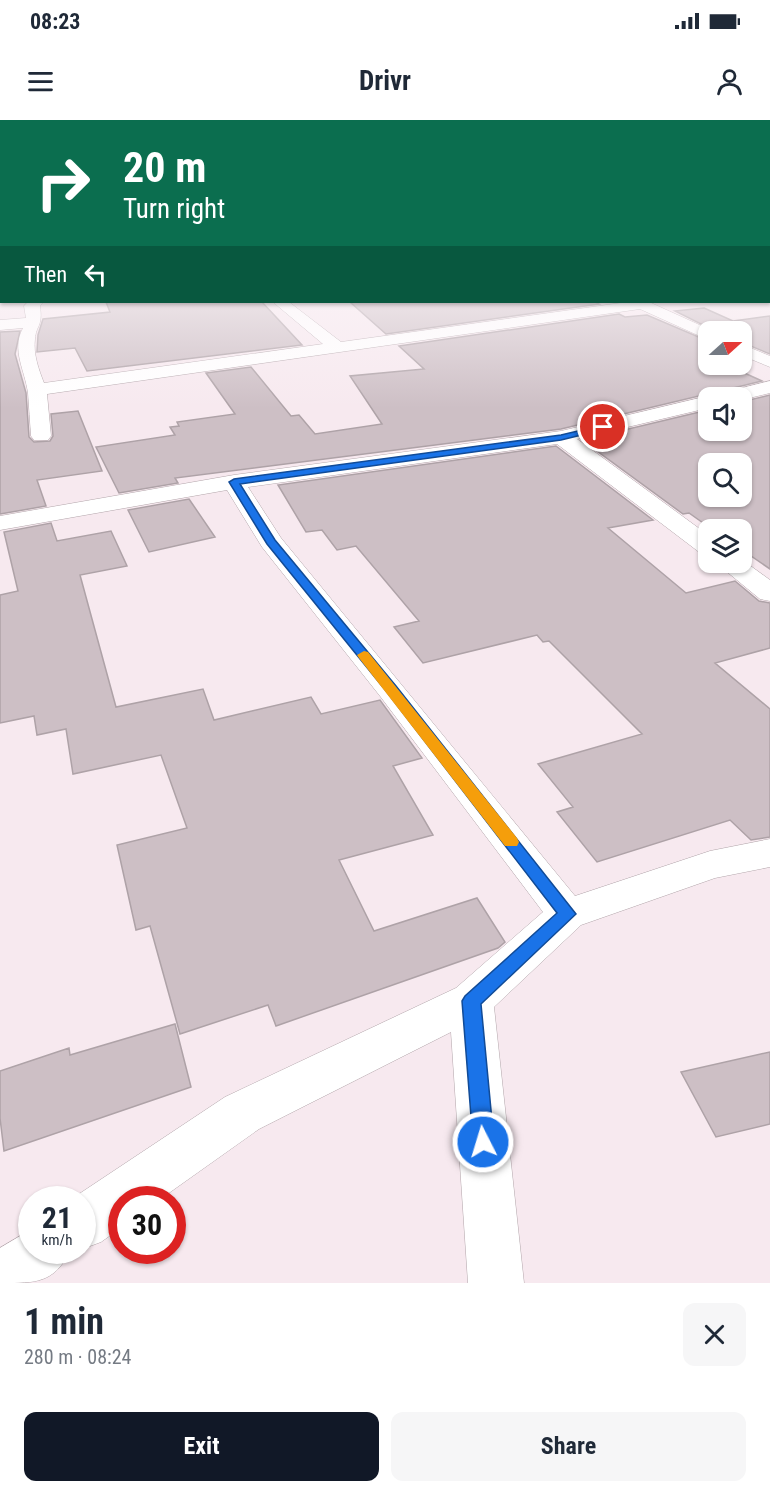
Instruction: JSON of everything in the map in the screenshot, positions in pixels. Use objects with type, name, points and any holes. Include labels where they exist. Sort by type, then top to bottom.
[{"type":"street","points":[[34,303],[32,306],[34,322],[26,338],[29,366],[37,390],[41,436]]},
{"type":"street","points":[[281,303],[337,346]]},
{"type":"street","points":[[37,390],[640,303],[698,329]]},
{"type":"street","points":[[0,325],[34,322]]},
{"type":"street","points":[[752,341],[765,339]]},
{"type":"street","points":[[752,354],[770,362]]},
{"type":"street","points":[[752,391],[770,387]]},
{"type":"street","points":[[0,523],[234,482],[561,438],[698,404]]},
{"type":"street","points":[[561,438],[698,540]]},
{"type":"street","points":[[234,482],[271,542],[391,689],[567,914]]},
{"type":"street","points":[[743,573],[770,593]]},
{"type":"street","points":[[96,1213],[242,1113],[471,1001],[567,914],[710,865],[770,854]]},
{"type":"street","points":[[471,1001],[496,1283]]},
{"type":"street","points":[[0,1281],[24,1264]]},
{"type":"building","points":[[106,303],[263,303],[302,345],[87,371],[75,348],[37,352],[38,335],[43,319],[110,312]]},
{"type":"building","points":[[351,303],[599,304],[386,334]]},
{"type":"building","points":[[704,308],[733,321],[698,322],[675,311]]},
{"type":"building","points":[[619,314],[625,317],[647,315],[698,337],[698,375],[749,375],[762,381],[737,387],[698,387],[698,396],[561,429],[175,478],[178,483],[119,493],[96,447],[175,435],[170,427],[179,426],[177,422],[235,414],[206,373],[251,367],[291,416],[299,415],[315,434],[382,424],[350,376],[424,369],[399,346]]},
{"type":"building","points":[[770,316],[770,354],[752,347],[752,321],[733,321]]},
{"type":"building","points":[[20,331],[15,354],[26,393],[29,437],[34,442],[50,441],[53,436],[51,414],[78,411],[102,471],[37,480],[46,506],[0,514],[0,332]]},
{"type":"building","points":[[770,395],[770,569],[752,557],[752,519],[698,519],[689,513],[683,514],[582,440],[698,412],[698,441],[752,441],[752,399]]},
{"type":"building","points":[[556,446],[653,520],[608,528],[686,593],[735,581],[759,601],[770,603],[770,648],[715,663],[770,709],[770,837],[751,840],[730,820],[597,862],[557,812],[573,807],[538,764],[642,734],[549,641],[543,642],[537,635],[423,663],[394,627],[419,621],[356,546],[337,550],[322,530],[306,532],[278,485]]},
{"type":"building","points":[[189,499],[215,537],[149,552],[128,510]]},
{"type":"building","points":[[51,523],[57,541],[111,531],[127,566],[80,575],[116,707],[203,689],[214,720],[311,697],[321,714],[380,700],[422,758],[393,766],[433,835],[339,860],[374,931],[477,898],[505,942],[498,948],[276,1026],[268,1005],[180,1034],[150,926],[136,930],[117,845],[187,828],[161,755],[73,774],[66,729],[37,735],[34,716],[0,723],[0,595],[18,591],[4,532]]},
{"type":"building","points":[[175,1024],[191,1087],[4,1151],[0,1118],[0,1071],[69,1048],[70,1055]]},
{"type":"building","points":[[770,1052],[770,1124],[716,1137],[681,1072]]},
{"type":"slow traffic","points":[[364,655],[511,842]]},
{"type":"route","points":[[483,1142],[471,1001],[567,914],[391,689],[271,542],[234,482],[561,438],[603,427]]}]
